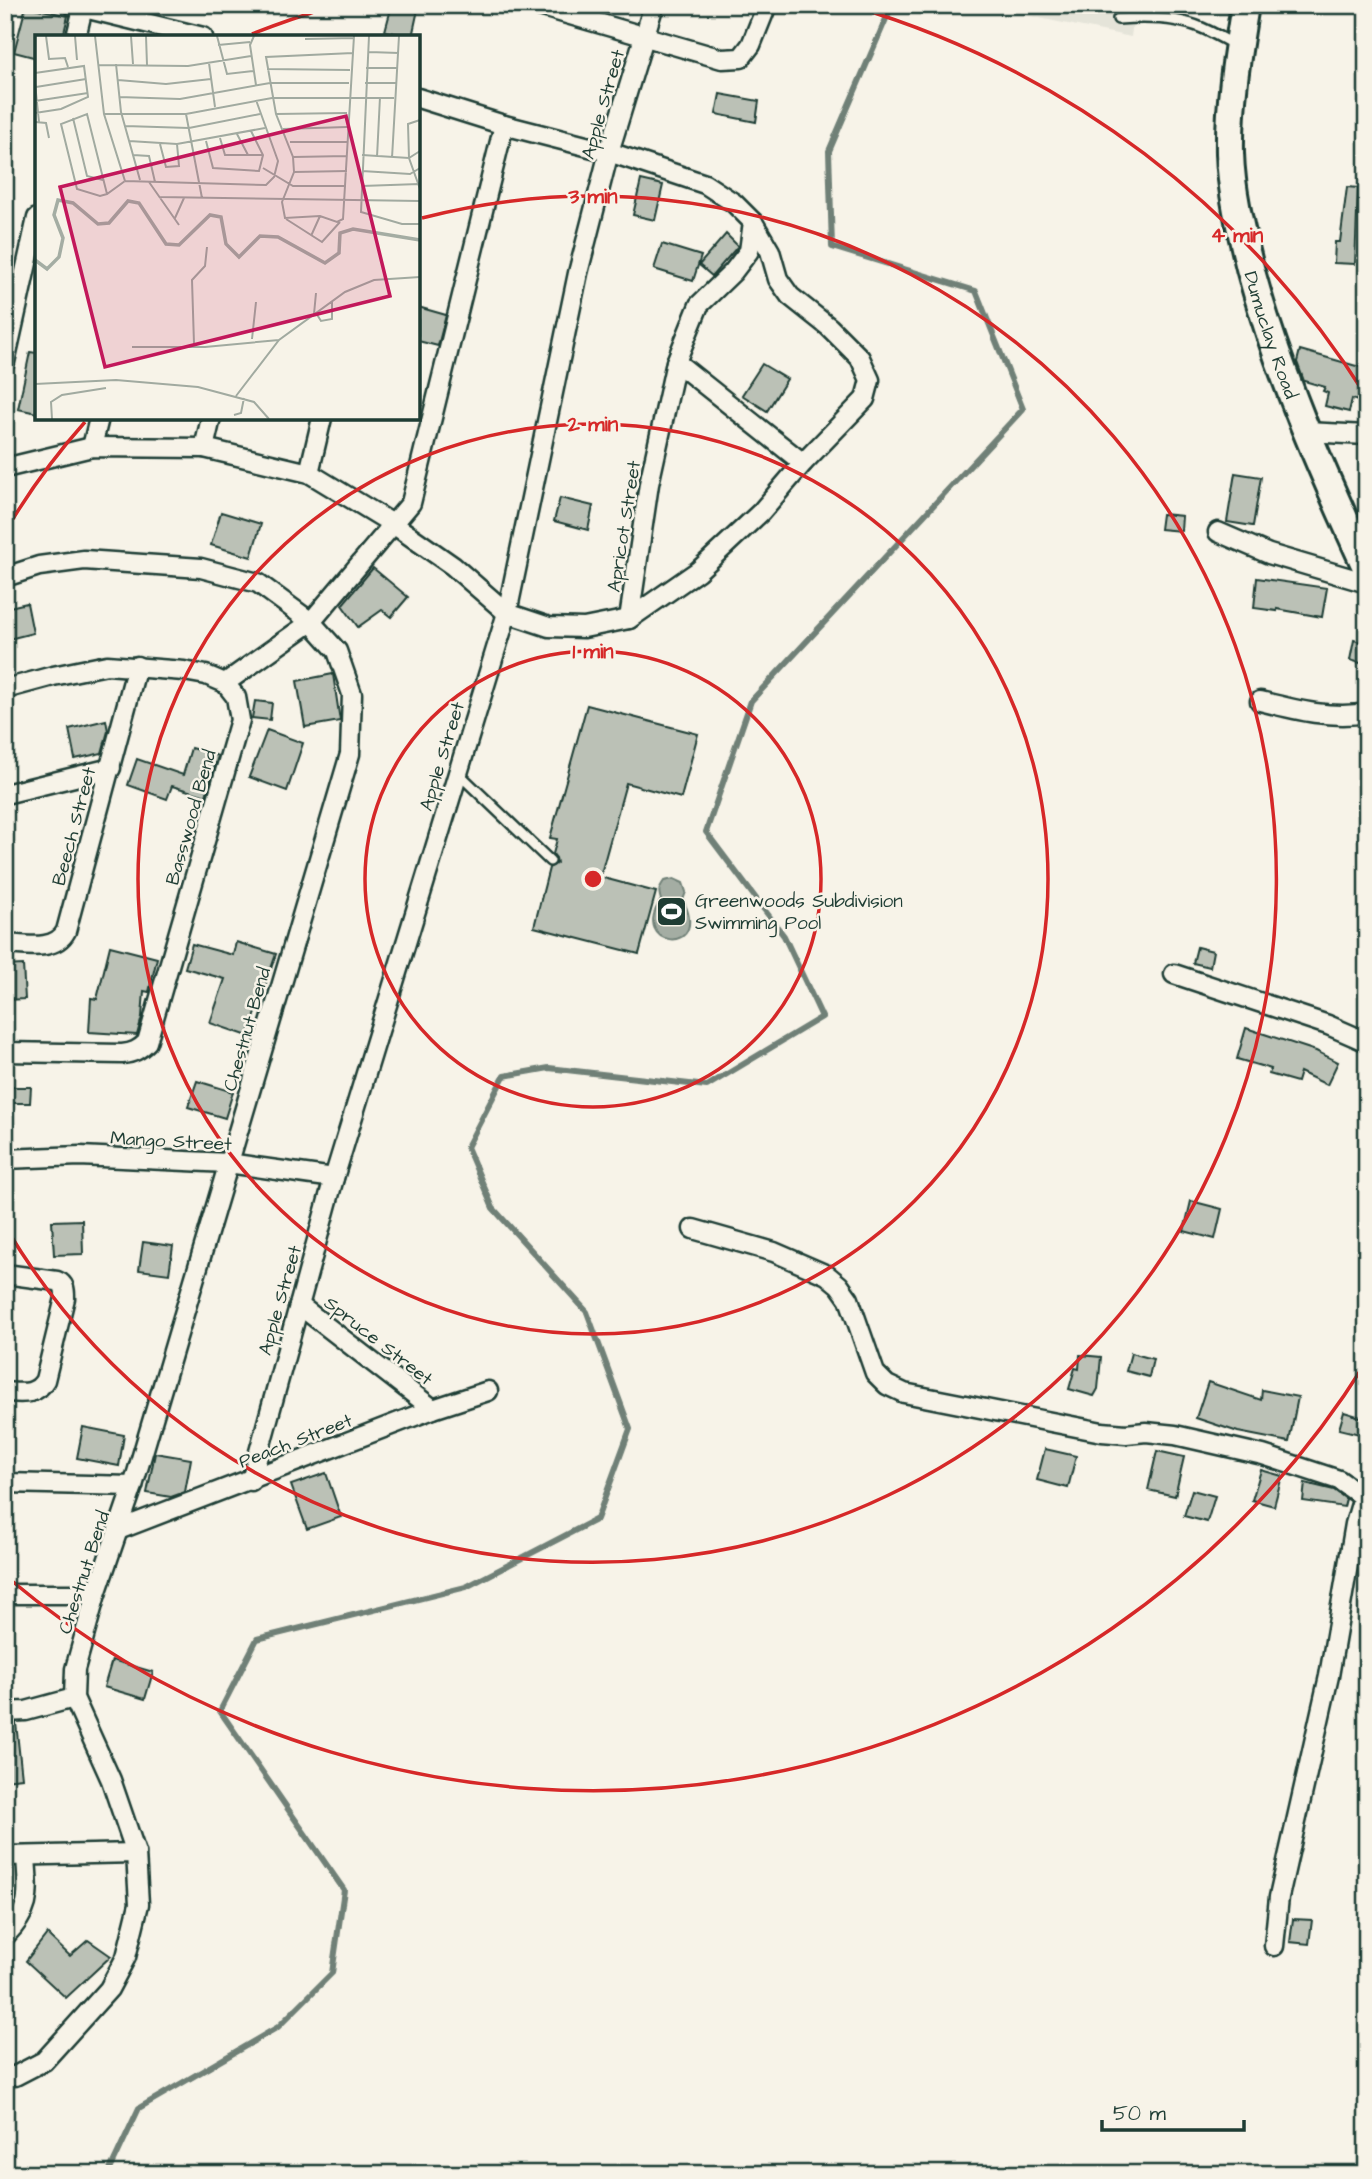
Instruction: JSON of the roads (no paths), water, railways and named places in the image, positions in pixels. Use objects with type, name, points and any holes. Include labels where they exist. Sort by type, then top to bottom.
[{"type":"street","points":[[536,5],[722,59],[741,58],[751,45],[767,5]]},
{"type":"street","name":"Apple Street","points":[[251,1481],[334,1178],[507,613],[578,273],[609,152],[654,5]]},
{"type":"street","name":"Dumuclay Road","points":[[1245,5],[1232,88],[1230,156],[1240,226],[1264,317],[1306,432],[1366,569]]},
{"type":"street","points":[[76,35],[77,6],[192,35]]},
{"type":"street","points":[[420,98],[504,125],[609,152],[705,184],[734,202],[752,222],[770,251],[778,279],[790,296],[829,327],[860,358],[870,380],[865,399],[803,463],[761,512],[698,571],[629,619]]},
{"type":"street","points":[[5,690],[53,676],[107,665],[184,670],[225,683],[312,622],[411,503],[504,125]]},
{"type":"street","name":"Apricot Street","points":[[5,468],[92,447],[204,448],[309,473],[393,524],[453,566],[507,613],[550,627],[584,628],[629,619],[649,484],[676,362],[699,305],[733,272],[749,251],[752,222]]},
{"type":"street","points":[[5,362],[35,227]]},
{"type":"street","points":[[676,362],[803,463]]},
{"type":"street","points":[[92,447],[99,420]]},
{"type":"street","points":[[204,448],[211,420]]},
{"type":"street","points":[[309,473],[322,420]]},
{"type":"street","points":[[1306,432],[1367,435]]},
{"type":"street","points":[[1218,532],[1269,554],[1312,568],[1366,569]]},
{"type":"street","name":"Chestnut Bend","points":[[5,577],[39,566],[84,560],[201,568],[258,583],[312,622],[337,651],[352,694],[350,754],[133,1486],[96,1594],[75,1669],[74,1698]]},
{"type":"street","name":"Beech Street","points":[[5,944],[46,945],[63,937],[137,666]]},
{"type":"street","name":"Basswood Bend","points":[[5,1052],[122,1054],[141,1049],[147,1042],[240,720],[236,696],[225,683]]},
{"type":"street","points":[[1260,701],[1329,715],[1367,713]]},
{"type":"street","points":[[5,794],[111,768]]},
{"type":"street","points":[[1174,975],[1328,1025],[1367,1042]]},
{"type":"street","name":"Mango Street","points":[[5,1159],[80,1156],[229,1163],[334,1178]]},
{"type":"street","points":[[693,1229],[774,1252],[827,1275],[849,1299],[875,1373],[887,1385],[904,1393],[1102,1432],[1146,1432],[1187,1438],[1263,1455],[1316,1471],[1365,1495],[1355,1524],[1329,1676],[1279,1897],[1274,1946]]},
{"type":"street","points":[[5,1274],[62,1283],[65,1289],[46,1380],[36,1392],[5,1392]]},
{"type":"street","name":"Spruce Street","points":[[299,1305],[433,1409]]},
{"type":"street","name":"Peach Street","points":[[118,1530],[433,1409],[488,1391]]},
{"type":"street","points":[[5,1483],[133,1486]]},
{"type":"street","points":[[5,1594],[96,1594]]},
{"type":"street","points":[[5,1712],[26,1711],[74,1698],[111,1780],[136,1853],[139,1904],[126,1957],[109,1989],[44,2060],[15,2076],[5,2076]]},
{"type":"street","points":[[5,1856],[136,1853]]},
{"type":"street","points":[[5,1936],[19,1923],[29,1898],[26,1856]]},
{"type":"lane","points":[[1118,19],[1143,17],[1200,26],[1238,47]]},
{"type":"lane","points":[[458,773],[551,861]]},
{"type":"waterway","points":[[108,2174],[139,2108],[278,2027],[332,1973],[344,1890],[220,1711],[257,1639],[466,1587],[597,1519],[630,1429],[587,1312],[493,1208],[467,1147],[504,1076],[549,1068],[707,1086],[822,1017],[784,936],[706,832],[751,701],[1023,409],[976,291],[832,247],[829,151],[892,5]]},
{"type":"place","name":"Greenwoods Subdivision Swimming Pool","points":[[672,911]]}]
